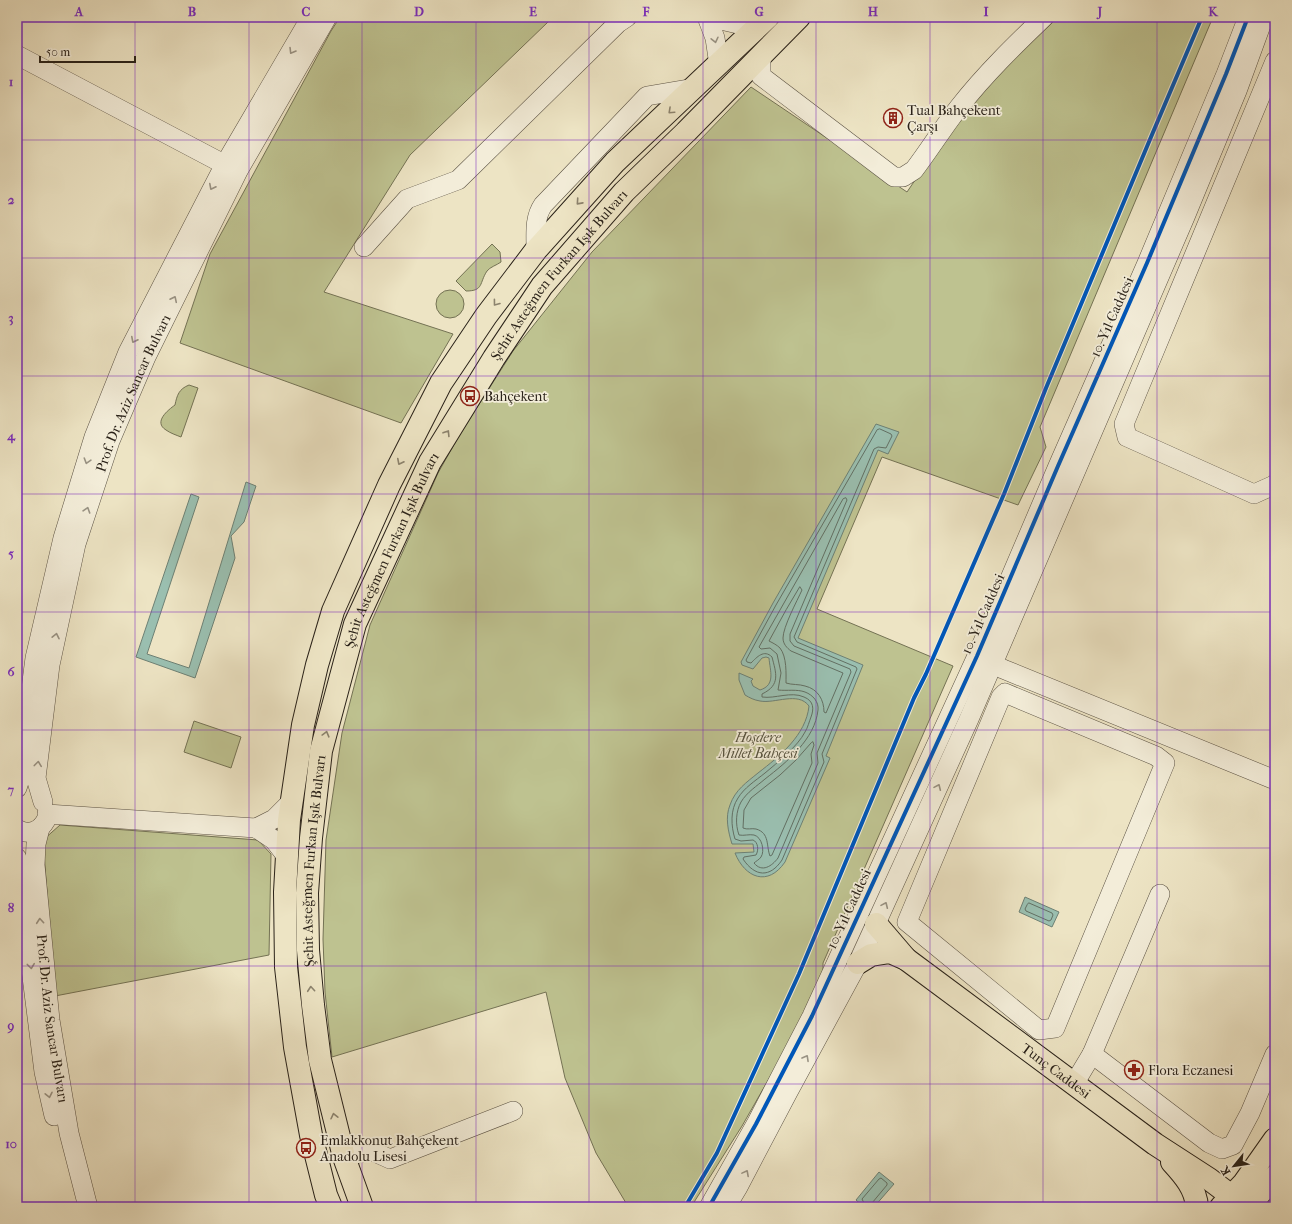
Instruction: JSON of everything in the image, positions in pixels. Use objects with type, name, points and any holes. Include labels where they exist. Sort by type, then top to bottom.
[{"type":"main road","name":"Şehit Asteğmen Furkan Işık Bulvarı","points":[[359,1199],[344,1157],[320,1060],[308,950],[307,893],[311,838],[321,751],[355,624],[430,462],[494,358],[542,286],[624,192],[686,132],[799,17]]},
{"type":"main road","points":[[758,27],[760,56]]},
{"type":"main road","name":"Şehit Asteğmen Furkan Işık Bulvarı","points":[[329,1201],[311,1135],[295,1047],[286,967],[285,892],[289,820],[303,725],[317,664],[330,619],[379,506],[441,383],[486,316],[536,250],[615,162],[758,27]]},
{"type":"main road","name":"Tunç Caddesi","points":[[876,924],[906,959],[1155,1144],[1209,1179],[1237,1205]]},
{"type":"main road","name":"Tunç Caddesi","points":[[858,963],[871,955],[890,952],[906,959]]},
{"type":"main road","points":[[1237,1205],[1267,1170],[1275,1139]]},
{"type":"main road","points":[[1155,1144],[1180,1171],[1195,1193],[1197,1207]]},
{"type":"main road","points":[[1209,1179],[1226,1178],[1235,1175],[1267,1170]]},
{"type":"main road","points":[[1268,1207],[1275,1181]]},
{"type":"main road","points":[[329,1201],[359,1199]]},
{"type":"street","name":"Prof. Dr. Aziz Sancar Bulvarı","points":[[17,788],[35,658],[63,538],[94,437],[128,352],[231,167],[312,17]]},
{"type":"street","name":"Prof. Dr. Aziz Sancar Bulvarı","points":[[88,1207],[69,1133],[50,1020],[35,865],[36,844],[43,815],[36,778],[50,665],[76,544],[110,441],[231,167],[327,17]]},
{"type":"street","points":[[708,17],[758,27]]},
{"type":"street","points":[[708,17],[715,38],[719,65]]},
{"type":"street","points":[[760,56],[761,76],[894,177],[903,177],[914,170],[960,106],[999,61],[1044,17]]},
{"type":"street","name":"10. Yıl Caddesi","points":[[1051,520],[1150,256],[1226,74],[1248,17]]},
{"type":"street","name":"10. Yıl Caddesi","points":[[709,1207],[756,1124],[812,1016],[985,660],[1051,520],[1185,216],[1237,91],[1264,17]]},
{"type":"street","points":[[364,248],[407,199],[458,180],[622,19]]},
{"type":"street","points":[[17,55],[231,167]]},
{"type":"street","points":[[1275,61],[1124,424],[1127,437],[1254,494],[1275,484]]},
{"type":"street","points":[[1185,216],[1207,224]]},
{"type":"street","points":[[985,660],[1275,780]]},
{"type":"street","name":"10. Yıl Caddesi","points":[[726,1207],[858,963],[876,924],[985,660]]},
{"type":"street","points":[[1005,693],[1156,756],[1165,763],[1055,1028],[1039,1030],[908,922],[1001,697],[1005,693]]},
{"type":"street","points":[[17,798],[27,794],[33,795],[43,815]]},
{"type":"street","points":[[43,815],[256,828],[274,819],[292,802]]},
{"type":"street","points":[[17,829],[25,833],[32,832],[43,815]]},
{"type":"street","points":[[256,828],[274,840],[287,857]]},
{"type":"street","name":"Prof. Dr. Aziz Sancar Bulvarı","points":[[17,858],[44,1072],[75,1207]]},
{"type":"street","points":[[1074,1084],[1092,1054],[1160,894]]},
{"type":"street","points":[[1092,1054],[1209,1143],[1222,1149],[1233,1145],[1250,1113],[1275,1054]]},
{"type":"street","points":[[344,1157],[370,1150],[390,1159],[513,1112]]},
{"type":"green space","points":[[340,17],[542,17],[548,22],[410,155],[324,292],[453,334],[401,423],[180,343],[210,254]]},
{"type":"green space","name":"Hoşdere Millet Bahçesi","points":[[1058,17],[1213,17],[1040,427],[1046,447],[1018,505],[882,457],[817,609],[953,666],[823,963],[823,984],[742,1126],[691,1207],[621,1207],[626,1203],[596,1153],[565,1078],[546,992],[332,1057],[325,992],[323,939],[326,840],[342,733],[370,625],[438,473],[460,434],[513,351],[592,252],[751,87],[907,192],[966,105]]},
{"type":"green space","points":[[492,244],[500,252],[501,262],[487,271],[480,286],[476,290],[466,291],[456,281]]},
{"type":"green space","points":[[450,290],[460,294],[464,304],[460,314],[450,318],[440,314],[436,304],[440,294]]},
{"type":"green space","points":[[189,385],[198,388],[181,437],[162,427],[161,420],[163,416],[175,405],[181,390]]},
{"type":"green space","points":[[194,721],[241,737],[231,768],[184,752]]},
{"type":"green space","points":[[60,825],[258,840],[271,854],[269,955],[55,996],[43,840]]},
{"type":"water","points":[[876,424],[899,432],[888,454],[878,450],[798,638],[863,665],[826,756],[830,758],[785,862],[771,875],[764,877],[757,876],[751,873],[739,862],[735,853],[754,852],[753,844],[732,844],[729,834],[728,810],[735,795],[742,787],[791,744],[803,726],[807,717],[809,706],[799,699],[760,701],[745,695],[739,680],[739,673],[753,679],[751,681],[753,686],[760,690],[765,688],[771,677],[769,658],[762,658],[753,669],[742,665],[741,662],[773,603]]},
{"type":"water","points":[[246,482],[256,486],[244,522],[231,536],[235,558],[195,678],[136,657],[191,494],[199,497],[147,654],[189,668]]},
{"type":"water","points":[[1025,897],[1059,912],[1052,927],[1019,912]]},
{"type":"water","points":[[879,1172],[894,1184],[874,1207],[864,1207],[856,1200]]},
{"type":"cycle path","points":[[685,1207],[717,1153],[799,974],[914,698],[926,674],[1004,494],[1046,388],[1202,17]]},
{"type":"cycle path","points":[[709,1207],[756,1124],[812,1016],[977,656],[1147,263],[1226,74],[1248,17]]},
{"type":"place","name":"Tual Bahçekent Çarşı","points":[[893,118]]},
{"type":"place","name":"Bahçekent","points":[[470,396]]},
{"type":"place","name":"Flora Eczanesi","points":[[1134,1070]]},
{"type":"place","name":"Emlakkonut Bahçekent Anadolu Lisesi","points":[[306,1148]]}]
